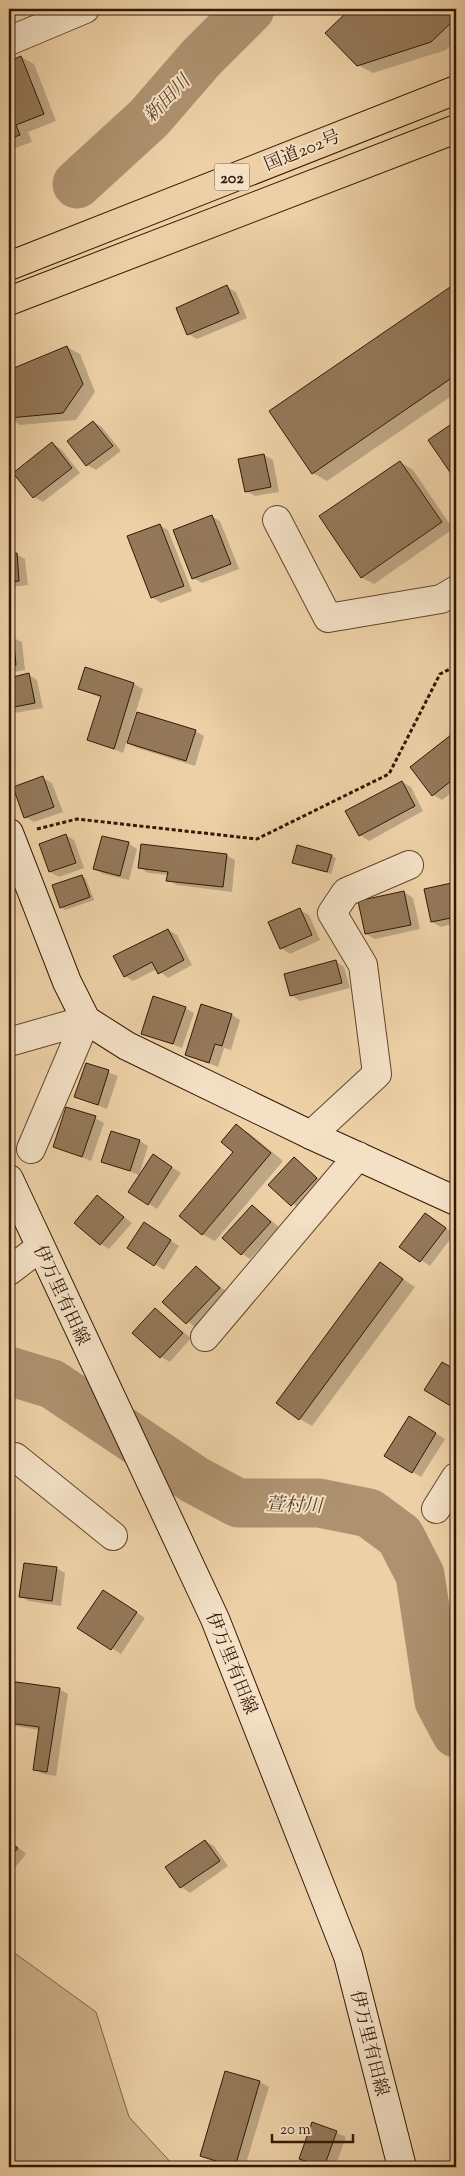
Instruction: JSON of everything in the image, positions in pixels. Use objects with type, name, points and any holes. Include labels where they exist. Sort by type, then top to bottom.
[{"type":"highway","name":"国道202号","points":[[9,266],[456,90]]},
{"type":"highway","name":"国道202号","points":[[9,301],[456,129]]},
{"type":"street","points":[[9,41],[75,11]]},
{"type":"street","points":[[276,520],[328,618],[441,599],[456,590]]},
{"type":"street","points":[[10,835],[67,982],[86,1020],[127,1046],[311,1135],[456,1201]]},
{"type":"street","points":[[311,1135],[377,1074],[363,965],[332,913],[346,892],[409,865]]},
{"type":"street","points":[[9,1042],[86,1020]]},
{"type":"street","points":[[31,1149],[86,1020]]},
{"type":"street","points":[[206,1337],[358,1156]]},
{"type":"street","name":"伊万里有田線","points":[[9,1179],[39,1248],[215,1618],[348,1956],[402,2167]]},
{"type":"street","points":[[9,1271],[39,1248]]},
{"type":"street","points":[[9,1457],[15,1458],[113,1536]]},
{"type":"street","points":[[436,1509],[456,1477]]},
{"type":"path","points":[[10,835],[78,819],[257,839],[389,774],[440,674],[456,666]]},
{"type":"shaded area","points":[[9,1949],[96,2012],[129,2117],[175,2167],[9,2167]]},
{"type":"building","points":[[350,9],[456,9],[456,18],[431,42],[357,66],[325,33]]},
{"type":"building","points":[[21,56],[44,114],[16,125],[20,135],[9,139],[9,61]]},
{"type":"building","points":[[456,283],[456,375],[312,474],[269,411]]},
{"type":"building","points":[[227,285],[239,313],[187,335],[176,308]]},
{"type":"building","points":[[67,346],[83,384],[63,413],[9,418],[9,370]]},
{"type":"building","points":[[93,421],[113,446],[86,466],[67,441]]},
{"type":"building","points":[[456,421],[456,481],[428,440]]},
{"type":"building","points":[[52,442],[72,468],[33,498],[13,473]]},
{"type":"building","points":[[264,454],[271,487],[245,492],[238,459]]},
{"type":"building","points":[[400,461],[442,522],[361,578],[319,516]]},
{"type":"building","points":[[212,515],[231,564],[192,579],[173,530]]},
{"type":"building","points":[[160,524],[184,586],[151,598],[127,536]]},
{"type":"building","points":[[17,553],[19,581],[9,582],[9,554]]},
{"type":"building","points":[[13,635],[16,665],[9,667],[9,636]]},
{"type":"building","points":[[85,667],[134,683],[114,749],[87,740],[101,696],[78,689]]},
{"type":"building","points":[[29,673],[35,703],[9,708],[9,678]]},
{"type":"building","points":[[137,712],[196,730],[186,761],[127,743]]},
{"type":"building","points":[[456,731],[456,777],[432,796],[410,767]]},
{"type":"building","points":[[43,776],[54,807],[24,818],[13,787]]},
{"type":"building","points":[[402,781],[415,806],[359,836],[345,811]]},
{"type":"building","points":[[66,834],[76,863],[49,872],[39,844]]},
{"type":"building","points":[[102,836],[129,842],[120,876],[93,869]]},
{"type":"building","points":[[141,844],[227,854],[223,887],[166,881],[168,872],[138,868]]},
{"type":"building","points":[[297,845],[332,855],[327,872],[292,863]]},
{"type":"building","points":[[82,875],[90,897],[60,908],[52,885]]},
{"type":"building","points":[[456,882],[456,917],[431,922],[424,889]]},
{"type":"building","points":[[404,891],[411,925],[365,934],[358,901]]},
{"type":"building","points":[[300,908],[312,935],[280,949],[268,922]]},
{"type":"building","points":[[168,929],[184,960],[158,974],[152,962],[124,977],[113,956]]},
{"type":"building","points":[[336,960],[342,983],[290,996],[284,974]]},
{"type":"building","points":[[153,996],[186,1007],[173,1044],[141,1034]]},
{"type":"building","points":[[201,1004],[232,1014],[222,1046],[215,1044],[209,1063],[185,1055]]},
{"type":"building","points":[[86,1063],[109,1070],[98,1105],[74,1097]]},
{"type":"building","points":[[66,1107],[96,1116],[82,1157],[53,1147]]},
{"type":"building","points":[[236,1124],[271,1153],[202,1235],[179,1216],[233,1152],[221,1142]]},
{"type":"building","points":[[111,1131],[140,1140],[130,1171],[101,1162]]},
{"type":"building","points":[[153,1154],[172,1167],[148,1205],[128,1192]]},
{"type":"building","points":[[294,1157],[317,1178],[291,1206],[268,1185]]},
{"type":"building","points":[[97,1195],[124,1217],[100,1245],[74,1223]]},
{"type":"building","points":[[252,1205],[271,1222],[241,1255],[222,1238]]},
{"type":"building","points":[[425,1213],[446,1228],[420,1262],[399,1247]]},
{"type":"building","points":[[144,1222],[171,1240],[154,1266],[127,1248]]},
{"type":"building","points":[[380,1262],[403,1279],[299,1420],[276,1403]]},
{"type":"building","points":[[196,1266],[220,1288],[186,1324],[162,1302]]},
{"type":"building","points":[[155,1308],[183,1333],[160,1358],[132,1333]]},
{"type":"building","points":[[442,1362],[456,1370],[454,1408],[424,1390]]},
{"type":"building","points":[[409,1416],[436,1433],[412,1473],[384,1456]]},
{"type":"building","points":[[24,1563],[57,1567],[52,1601],[19,1597]]},
{"type":"building","points":[[103,1590],[137,1612],[111,1650],[77,1628]]},
{"type":"building","points":[[9,1681],[60,1688],[47,1772],[33,1770],[39,1727],[9,1723]]},
{"type":"building","points":[[205,1840],[220,1861],[180,1888],[165,1867]]},
{"type":"building","points":[[9,1841],[18,1848],[9,1859]]},
{"type":"building","points":[[225,2071],[260,2081],[235,2167],[200,2156]]},
{"type":"building","points":[[312,2122],[337,2131],[324,2167],[299,2159]]},
{"type":"waterway","name":"新田川","points":[[77,184],[149,118],[201,58],[250,9]]},
{"type":"waterway","name":"萱村川","points":[[9,1371],[52,1384],[195,1480],[238,1503],[319,1503],[369,1513],[400,1536],[420,1575],[439,1701],[456,1733]]}]
